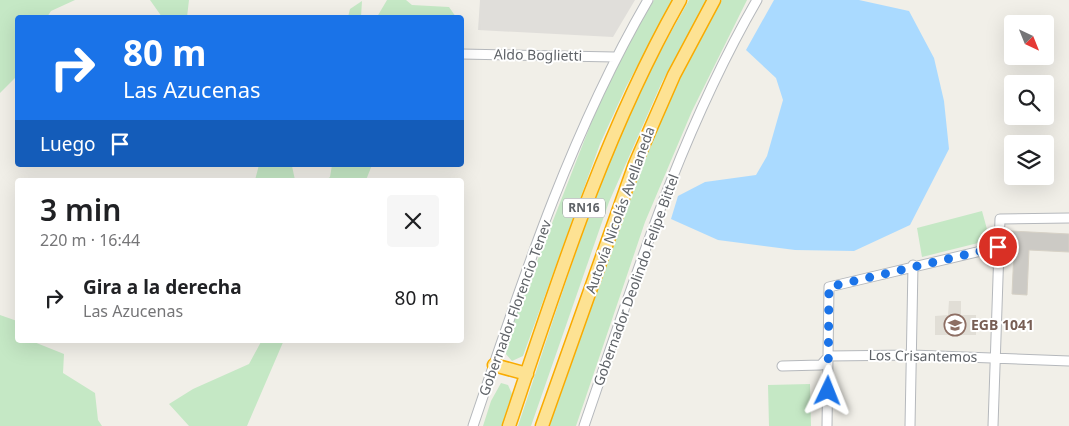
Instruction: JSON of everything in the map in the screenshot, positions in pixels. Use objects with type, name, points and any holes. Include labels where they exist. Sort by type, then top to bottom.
[{"type":"highway","name":"RN16","points":[[509,426],[603,158],[641,75],[680,0]]},
{"type":"highway","name":"Autovía Nicolás Avellaneda","points":[[542,426],[635,164],[674,74],[714,0]]},
{"type":"highway","points":[[494,365],[527,374]]},
{"type":"street","name":"Gobernador Florencio Tenev","points":[[473,426],[559,188],[592,107],[615,57],[648,0]]},
{"type":"street","name":"Gobernador Deolindo Felipe Bittel","points":[[584,426],[646,245],[672,178],[716,79],[756,0]]},
{"type":"street","name":"Aldo Boglietti","points":[[464,54],[615,57]]},
{"type":"street","points":[[993,426],[1000,219],[1069,218]]},
{"type":"street","points":[[827,426],[829,287],[913,265],[998,247]]},
{"type":"street","points":[[910,426],[913,265]]},
{"type":"street","name":"Los Crisantemos","points":[[782,366],[821,365],[829,356],[912,355],[1069,361]]},
{"type":"shaded area","points":[[480,0],[635,0],[613,37],[478,30]]},
{"type":"shaded area","name":"EGB 1041","points":[[949,301],[961,301],[961,315],[976,315],[976,335],[935,335],[935,316],[948,315]]},
{"type":"green space","points":[[0,0],[75,0],[51,11],[48,15],[15,15],[15,78],[0,93]]},
{"type":"green space","points":[[150,0],[189,0],[187,15],[161,15]]},
{"type":"green space","points":[[387,0],[406,0],[412,5],[449,7],[455,15],[378,15]]},
{"type":"green space","points":[[654,0],[673,0],[626,87],[600,144],[523,356],[512,361],[505,353],[510,331],[595,113],[624,51]]},
{"type":"green space","points":[[689,0],[707,0],[662,82],[609,202],[531,426],[518,426],[573,260],[603,178],[637,97]]},
{"type":"green space","points":[[722,0],[747,0],[692,111],[645,222],[576,426],[549,426],[637,174],[676,86]]},
{"type":"green space","points":[[362,1],[361,15],[348,15],[350,9]]},
{"type":"green space","points":[[258,167],[292,167],[295,178],[256,178]]},
{"type":"green space","points":[[332,167],[371,167],[367,178],[329,178]]},
{"type":"green space","points":[[982,211],[990,240],[922,257],[917,228]]},
{"type":"green space","points":[[0,315],[15,320],[15,343],[36,343],[64,354],[63,373],[95,393],[98,420],[102,426],[0,426]]},
{"type":"green space","points":[[260,343],[283,343],[247,426],[189,426],[169,404],[193,389],[249,364]]},
{"type":"green space","points":[[501,383],[508,385],[512,394],[502,426],[483,426],[491,401]]},
{"type":"green space","points":[[810,384],[811,426],[769,426],[768,385]]},
{"type":"water","points":[[774,0],[859,0],[909,11],[934,58],[944,101],[949,149],[910,225],[854,251],[795,250],[718,240],[671,219],[678,196],[705,182],[756,175],[767,156],[783,100],[776,78],[746,50]]},
{"type":"building","points":[[1011,231],[1069,234],[1069,252],[1029,250],[1027,295],[1012,294],[1014,250],[1010,250]]},
{"type":"place","name":"EGB 1041","points":[[955,325]]},
{"type":"route","points":[[828,391],[829,287],[913,265],[998,247]]}]
